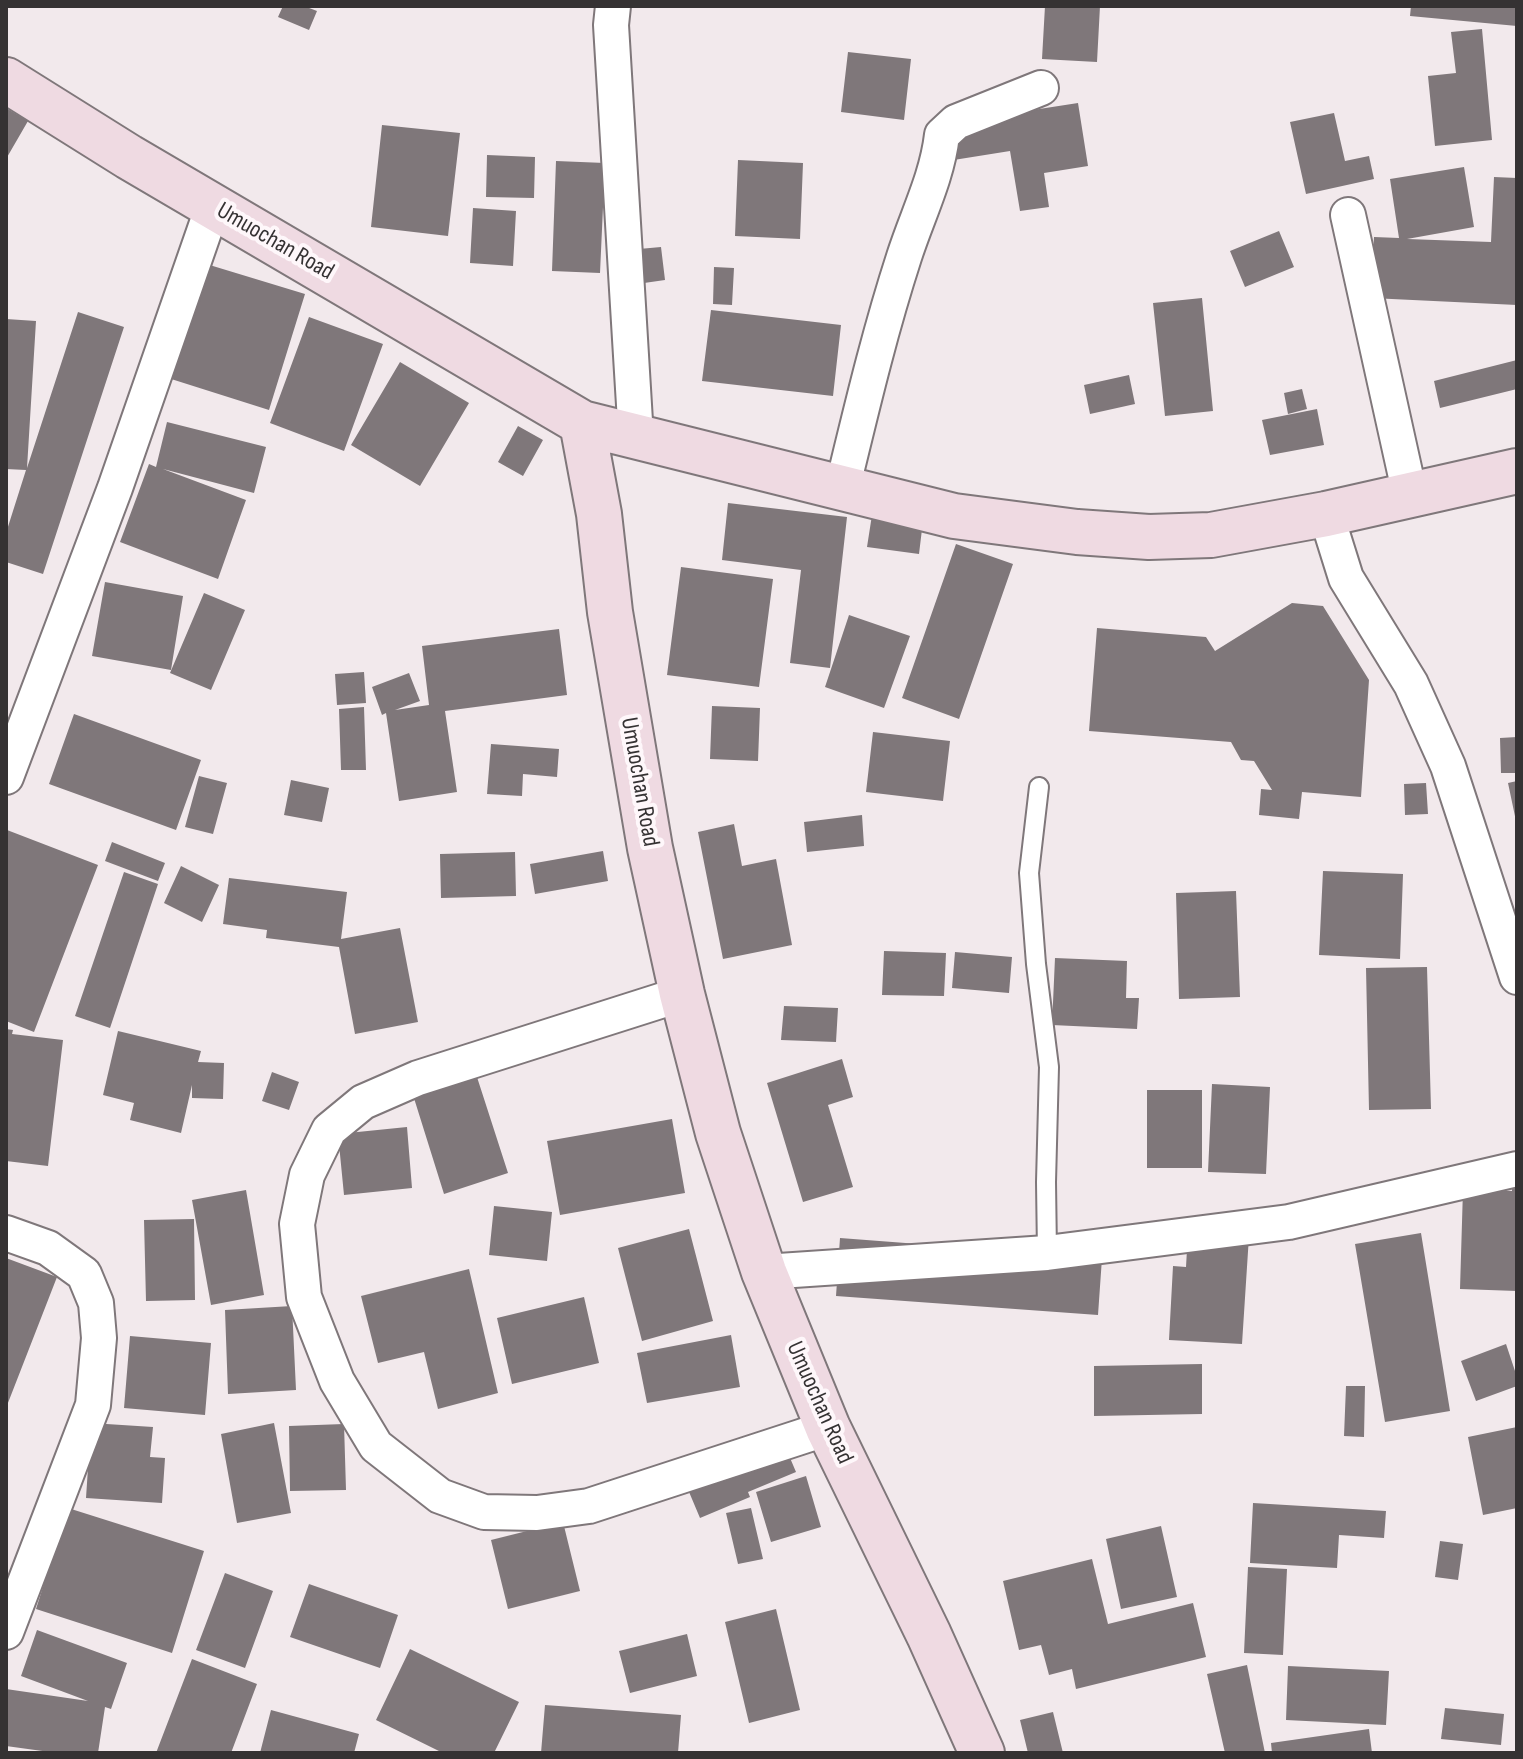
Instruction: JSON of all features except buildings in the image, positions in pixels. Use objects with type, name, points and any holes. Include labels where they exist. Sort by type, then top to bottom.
[{"type":"street","points":[[613,6],[611,25],[636,438]]},
{"type":"street","name":"Umuochan Road","points":[[6,80],[582,423],[599,514],[610,612],[650,848],[682,994],[718,1133],[764,1272],[828,1428],[929,1635],[982,1753]]},
{"type":"street","points":[[842,489],[874,357],[905,255],[939,160],[942,135],[956,122],[1041,88]]},
{"type":"street","points":[[6,777],[115,488],[213,206]]},
{"type":"street","points":[[1348,215],[1410,495]]},
{"type":"street","points":[[582,423],[954,516],[1077,532],[1149,537],[1211,535],[1326,514],[1517,471]]},
{"type":"street","points":[[1326,514],[1346,578],[1411,684],[1448,766],[1517,977]]},
{"type":"street","points":[[682,994],[418,1078],[363,1102],[329,1130],[307,1175],[297,1224],[304,1297],[337,1381],[376,1446],[440,1496],[484,1512],[537,1513],[589,1506],[828,1428]]},
{"type":"street","points":[[764,1272],[1047,1253],[1289,1222],[1517,1169]]},
{"type":"street","points":[[6,1233],[48,1248],[84,1274],[96,1303],[99,1338],[93,1405],[6,1632]]},
{"type":"lane","points":[[1039,787],[1029,873],[1049,1067],[1047,1253]]}]
